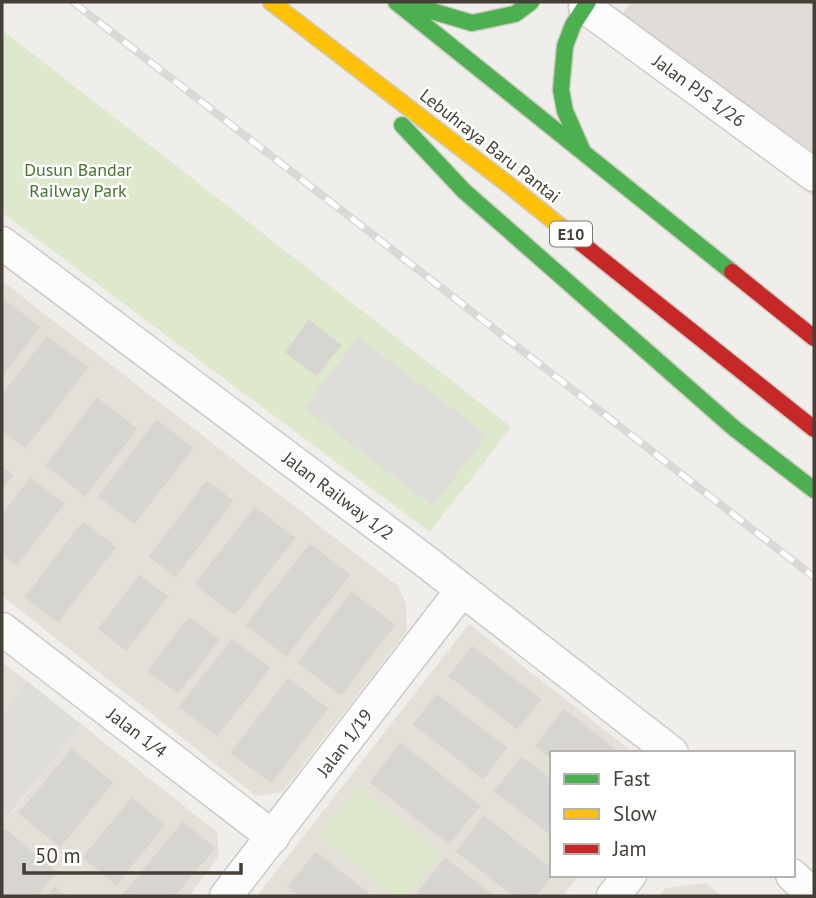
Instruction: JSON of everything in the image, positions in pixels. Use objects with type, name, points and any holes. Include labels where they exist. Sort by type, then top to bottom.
[{"type":"main road","name":"Lebuhraya Baru Pantai","points":[[271,2],[514,189],[814,429]]},
{"type":"main road","points":[[399,2],[472,23],[515,13],[531,2]]},
{"type":"main road","points":[[399,2],[814,338]]},
{"type":"main road","points":[[583,152],[565,111],[561,90],[565,46],[573,25],[587,5]]},
{"type":"main road","points":[[325,42],[464,191],[734,429],[814,490]]},
{"type":"street","name":"Jalan PJS 1/26","points":[[587,5],[814,175]]},
{"type":"street","name":"Jalan Railway 1/2","points":[[2,243],[462,590],[669,751]]},
{"type":"street","name":"Jalan 1/19","points":[[226,896],[462,590]]},
{"type":"street","name":"Jalan 1/4","points":[[2,629],[273,837]]},
{"type":"street","points":[[613,896],[628,877]]},
{"type":"street","points":[[794,877],[814,896]]},
{"type":"shaded area","points":[[630,2],[814,2],[814,197],[606,40]]},
{"type":"shaded area","points":[[2,281],[399,587],[406,605],[407,631],[282,792],[256,796],[2,596]]},
{"type":"shaded area","points":[[358,337],[487,435],[433,506],[304,408]]},
{"type":"shaded area","points":[[469,624],[631,751],[550,751],[550,877],[577,877],[563,896],[257,896]]},
{"type":"shaded area","points":[[2,662],[27,681],[2,713]]},
{"type":"shaded area","points":[[27,681],[82,725],[9,815],[2,810],[2,713]]},
{"type":"shaded area","points":[[82,725],[217,832],[219,857],[189,896],[2,896],[2,810],[10,815]]},
{"type":"shaded area","points":[[706,883],[722,896],[659,896],[666,888]]},
{"type":"green space","name":"Dusun Bandar Railway Park","points":[[2,30],[511,427],[430,532],[2,213]]},
{"type":"green space","points":[[358,787],[441,854],[407,896],[395,896],[319,836]]},
{"type":"building","points":[[2,299],[39,327],[2,375]]},
{"type":"building","points":[[309,321],[340,345],[317,375],[286,352]]},
{"type":"building","points":[[47,337],[87,368],[25,447],[2,430],[2,396]]},
{"type":"building","points":[[97,399],[136,429],[85,495],[47,465]]},
{"type":"building","points":[[157,421],[192,448],[134,523],[99,496]]},
{"type":"building","points":[[2,468],[12,475],[2,488]]},
{"type":"building","points":[[30,479],[63,504],[17,564],[2,553],[2,516]]},
{"type":"building","points":[[207,482],[232,501],[175,576],[150,556]]},
{"type":"building","points":[[255,508],[294,538],[235,614],[196,584]]},
{"type":"building","points":[[83,523],[115,547],[58,621],[26,597]]},
{"type":"building","points":[[310,545],[349,575],[286,655],[247,625]]},
{"type":"building","points":[[140,576],[167,597],[126,649],[99,629]]},
{"type":"building","points":[[352,593],[394,625],[341,694],[299,663]]},
{"type":"building","points":[[189,618],[218,640],[178,692],[149,671]]},
{"type":"building","points":[[232,640],[269,668],[217,735],[180,707]]},
{"type":"building","points":[[472,647],[540,700],[517,728],[450,676]]},
{"type":"building","points":[[288,679],[327,709],[271,782],[232,753]]},
{"type":"building","points":[[437,695],[506,748],[483,778],[414,724]]},
{"type":"building","points":[[564,710],[615,751],[550,751],[550,756],[536,746]]},
{"type":"building","points":[[401,744],[479,806],[449,843],[371,782]]},
{"type":"building","points":[[72,750],[112,783],[60,846],[20,813]]},
{"type":"building","points":[[522,758],[550,779],[550,833],[495,791]]},
{"type":"building","points":[[132,799],[164,825],[116,884],[84,857]]},
{"type":"building","points":[[484,817],[550,868],[550,877],[535,896],[515,896],[457,851]]},
{"type":"building","points":[[183,823],[214,848],[174,896],[126,896],[124,894]]},
{"type":"building","points":[[5,830],[56,872],[35,896],[2,896],[2,835]]},
{"type":"building","points":[[316,853],[371,896],[301,896],[289,887]]},
{"type":"building","points":[[445,859],[493,896],[416,896]]},
{"type":"building","points":[[55,888],[65,896],[48,896]]},
{"type":"railway","points":[[73,2],[814,577]]},
{"type":"traffic: fast","points":[[396,2],[732,272]]},
{"type":"traffic: fast","points":[[401,2],[472,23],[515,14],[531,2]]},
{"type":"traffic: fast","points":[[583,152],[565,111],[561,90],[565,46],[573,25],[588,2]]},
{"type":"traffic: fast","points":[[402,125],[464,191],[735,429],[814,490]]},
{"type":"traffic: slow","points":[[271,2],[581,243]]},
{"type":"traffic: jam","points":[[581,243],[814,429]]},
{"type":"traffic: jam","points":[[732,272],[814,338]]}]
